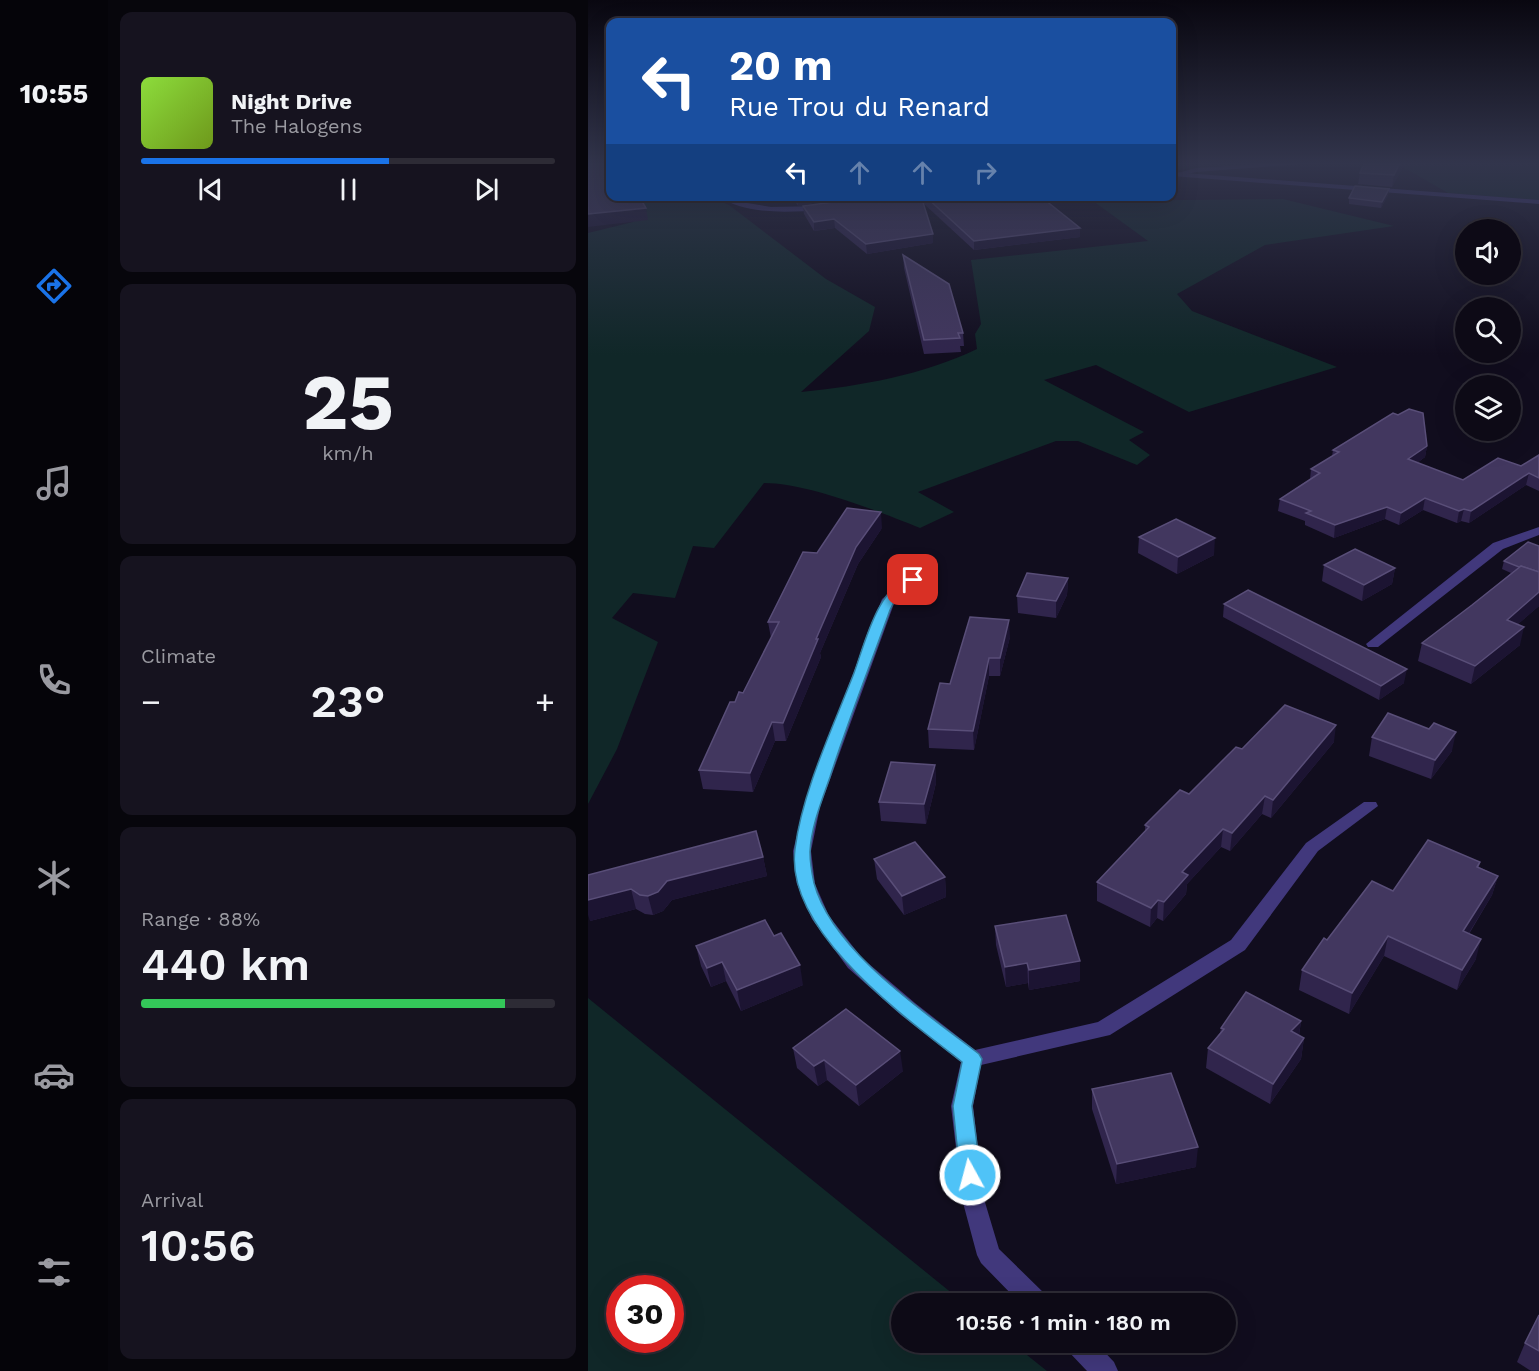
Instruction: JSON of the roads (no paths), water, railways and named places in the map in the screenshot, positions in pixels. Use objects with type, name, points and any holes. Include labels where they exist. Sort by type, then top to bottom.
[{"type":"street","points":[[1373,644],[1498,546],[1539,531]]},
{"type":"street","points":[[913,580],[889,599],[832,749],[812,807],[802,851],[806,884],[821,919],[855,963],[908,1009],[972,1059]]},
{"type":"street","points":[[972,1059],[1103,1029],[1238,945],[1312,847],[1370,806]]},
{"type":"street","points":[[972,1059],[962,1106],[973,1198],[989,1255],[1027,1293]]},
{"type":"street","points":[[1088,1353],[1105,1371]]}]
